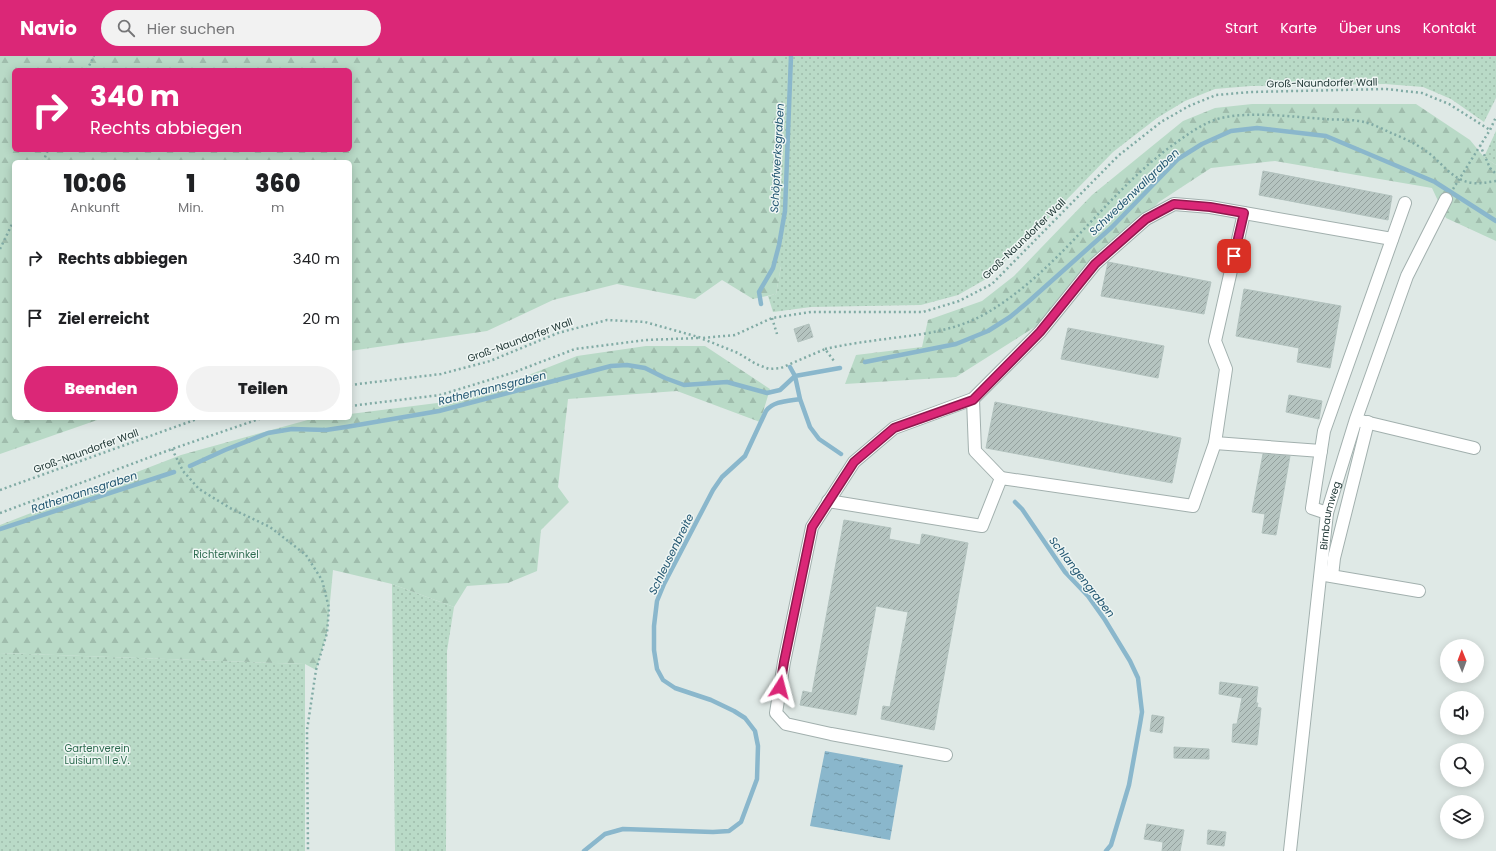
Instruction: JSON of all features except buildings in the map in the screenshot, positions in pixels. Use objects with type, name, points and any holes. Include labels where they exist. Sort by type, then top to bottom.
[{"type":"street","name":"Birnbaumweg","points":[[1290,851],[1326,575],[1327,513],[1356,419],[1407,276],[1446,199]]},
{"type":"street","points":[[1327,513],[1312,508],[1324,431],[1405,203]]},
{"type":"street","points":[[946,755],[831,734],[786,724],[776,713],[784,662],[812,527],[854,462],[894,428],[973,400],[1040,332],[1095,264],[1146,219],[1174,204],[1210,207],[1392,239]]},
{"type":"street","points":[[973,400],[975,451],[1001,478],[1193,506],[1215,444],[1226,369],[1215,341],[1244,213]]},
{"type":"street","points":[[1356,419],[1474,448]]},
{"type":"street","points":[[1368,422],[1334,558],[1326,575],[1419,591]]},
{"type":"street","points":[[1215,444],[1321,451]]},
{"type":"street","points":[[828,501],[982,526],[1001,478]]},
{"type":"path","points":[[89,68],[94,56]]},
{"type":"path","name":"Groß-Naundorfer Wall","points":[[352,385],[441,374],[490,361],[558,333],[607,320],[644,322],[702,338],[735,335],[772,318],[811,312],[923,312],[959,301],[992,284],[1118,156],[1161,122],[1189,106],[1216,95],[1251,92],[1386,89],[1422,92],[1449,104],[1490,130]]},
{"type":"path","points":[[1455,186],[1490,130],[1496,117]]},
{"type":"path","points":[[1480,145],[1490,168],[1496,174]]},
{"type":"path","points":[[1459,179],[1471,183],[1496,181]]},
{"type":"path","points":[[0,249],[12,224]]},
{"type":"path","points":[[772,318],[777,334]]},
{"type":"path","points":[[352,406],[440,395],[512,373],[575,349],[646,340],[702,338],[738,353],[756,364],[768,369],[781,368],[825,349],[852,344]]},
{"type":"path","points":[[825,349],[834,361]]},
{"type":"path","name":"Groß-Naundorfer Wall","points":[[0,490],[194,420]]},
{"type":"path","points":[[0,513],[172,449],[256,420]]},
{"type":"path","points":[[172,449],[184,471],[199,489],[230,508],[270,527],[306,555],[322,580],[329,608],[327,633],[316,670],[307,730],[308,851]]},
{"type":"green space","points":[[0,56],[781,56],[781,266],[776,294],[753,299],[722,280],[695,299],[617,284],[553,300],[487,331],[352,351],[352,160],[12,160],[12,420],[97,420],[0,454]]},
{"type":"green space","points":[[781,56],[1496,56],[1496,98],[1484,122],[1451,99],[1423,87],[1385,84],[1251,86],[1215,89],[1185,101],[1157,118],[1113,152],[1041,226],[986,279],[958,295],[921,305],[811,307],[773,312],[768,296],[776,294],[781,266]]},
{"type":"green space","points":[[1252,104],[1416,104],[1470,140],[1484,157],[1496,165],[1496,241],[1446,218],[1432,188],[1275,161],[1211,168],[1159,202],[1049,318],[956,377],[845,384],[856,355],[922,347],[928,320],[982,301],[1014,276],[1092,195],[1183,121],[1215,108]]},
{"type":"green space","points":[[1496,131],[1496,165],[1484,157]]},
{"type":"green space","name":"Richterwinkel","points":[[646,346],[705,346],[770,389],[760,422],[677,391],[568,399],[558,487],[569,502],[541,530],[537,571],[508,583],[467,586],[454,607],[392,584],[333,570],[327,633],[316,670],[305,664],[0,653],[0,525],[181,455],[308,420],[352,420],[352,414],[445,402],[511,382],[577,356]]},
{"type":"green space","points":[[392,584],[454,607],[447,651],[446,851],[395,851]]},
{"type":"green space","name":"Gartenverein Luisium II e.V.","points":[[0,653],[305,664],[305,851],[0,851]]},
{"type":"water","points":[[825,751],[903,765],[890,840],[810,826]]},
{"type":"waterway","name":"Schöpfwerksgraben","points":[[761,304],[759,292],[773,268],[785,211],[791,56]]},
{"type":"waterway","name":"Schwedenwallgraben","points":[[865,362],[956,344],[988,331],[1010,317],[1028,302],[1112,227],[1178,159],[1202,144],[1231,131],[1257,128],[1326,136],[1435,182],[1496,221]]},
{"type":"waterway","name":"Rathemannsgraben","points":[[190,466],[268,433],[292,429],[326,430],[439,411],[611,366],[627,365],[645,368],[684,385],[727,382],[767,393],[780,390],[795,376]]},
{"type":"waterway","name":"Schlangengraben","points":[[790,367],[795,376],[800,399],[810,427],[819,439],[841,454]]},
{"type":"waterway","name":"Schwedenwallgraben","points":[[795,376],[840,368]]},
{"type":"waterway","name":"Schleusenbreite","points":[[584,851],[605,834],[623,829],[713,832],[729,831],[741,822],[757,779],[758,746],[755,731],[745,718],[734,711],[711,700],[675,688],[663,680],[657,669],[654,650],[654,626],[657,601],[664,584],[713,490],[722,477],[745,456],[766,411],[777,403],[800,399]]},
{"type":"waterway","name":"Rathemannsgraben","points":[[0,529],[174,472]]},
{"type":"waterway","name":"Schlangengraben","points":[[1015,502],[1022,509],[1065,572],[1088,596],[1105,620],[1130,661],[1138,678],[1142,712],[1129,785],[1111,845],[1106,851]]},
{"type":"route","points":[[780,687],[812,527],[854,462],[894,428],[973,400],[1040,332],[1095,264],[1146,219],[1174,204],[1210,207],[1244,213],[1234,256]]}]
